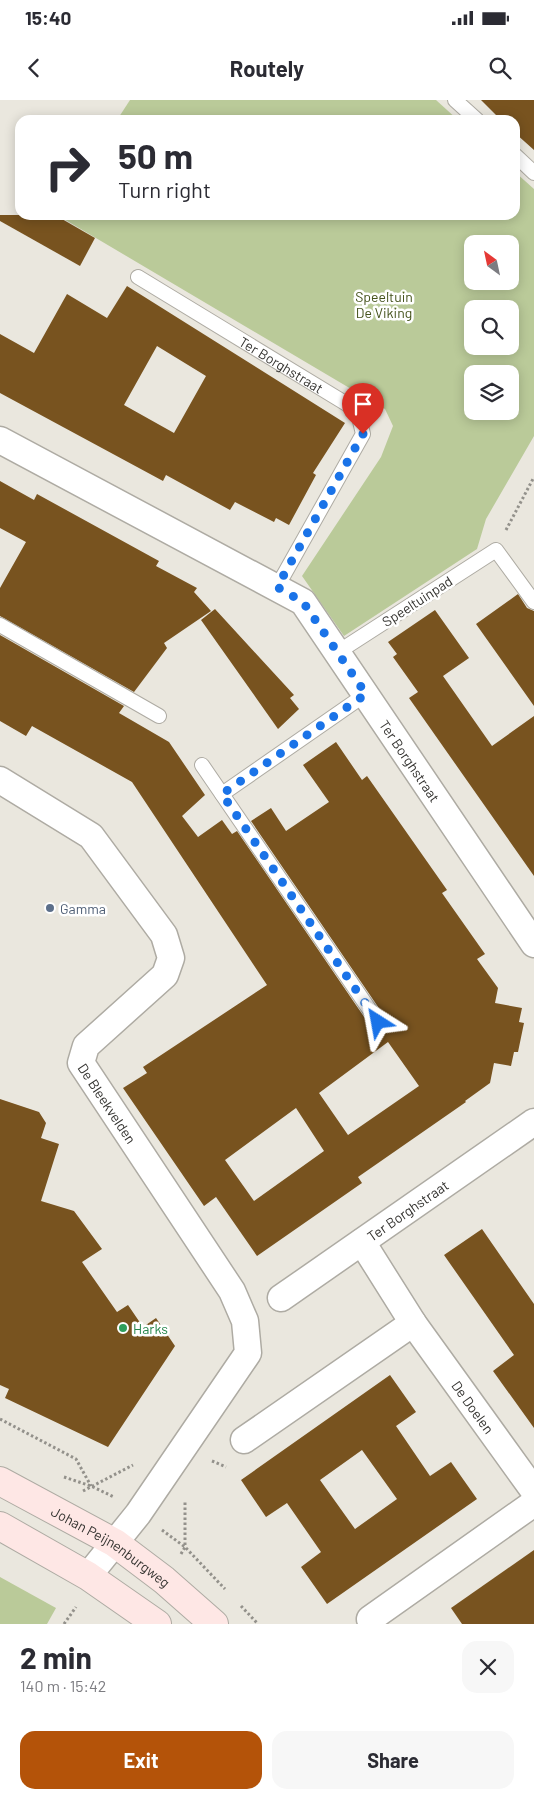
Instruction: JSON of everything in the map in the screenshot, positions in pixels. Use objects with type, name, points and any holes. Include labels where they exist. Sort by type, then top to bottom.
[{"type":"main road","name":"Johan Peijnenburgweg","points":[[0,1481],[116,1543],[164,1580],[214,1624]]},
{"type":"main road","points":[[0,1526],[88,1576],[157,1624]]},
{"type":"street","name":"Ter Borghstraat","points":[[0,440],[303,602],[534,944]]},
{"type":"street","name":"De Bleekvelden","points":[[0,780],[92,836],[164,935],[171,958],[165,975],[86,1046],[80,1063],[232,1291],[245,1321],[248,1353],[138,1514],[88,1576]]},
{"type":"street","name":"Ter Borghstraat","points":[[281,1298],[534,1122]]},
{"type":"street","name":"De Doelen","points":[[362,1242],[413,1323],[534,1491]]},
{"type":"street","points":[[244,1440],[413,1323]]},
{"type":"street","points":[[370,1619],[534,1503]]},
{"type":"lane","points":[[455,100],[472,115]]},
{"type":"lane","points":[[520,160],[534,173]]},
{"type":"lane","name":"Ter Borghstraat","points":[[138,277],[350,406],[359,417],[363,434],[277,587]]},
{"type":"lane","points":[[496,550],[534,602]]},
{"type":"lane","name":"Speeltuinpad","points":[[338,652],[496,550]]},
{"type":"lane","points":[[0,626],[159,716]]},
{"type":"lane","points":[[222,794],[366,694]]},
{"type":"lane","points":[[202,765],[378,1022]]},
{"type":"path","points":[[496,550],[534,477]]},
{"type":"path","points":[[0,1419],[76,1459],[91,1486]]},
{"type":"path","points":[[164,1580],[186,1547],[184,1482],[179,1455]]},
{"type":"path","points":[[64,1624],[76,1607]]},
{"type":"green space","points":[[130,100],[436,100],[452,115],[120,115]]},
{"type":"green space","name":"Speeltuin De Viking","points":[[520,176],[534,189],[534,436],[486,519],[477,549],[344,636],[302,576],[381,457],[393,426],[385,409],[65,220],[520,220]]},
{"type":"green space","points":[[0,1577],[56,1608],[47,1624],[0,1624]]},
{"type":"building","points":[[481,100],[534,100],[534,150],[520,137],[520,115],[496,115]]},
{"type":"building","points":[[0,215],[15,215],[15,220],[64,220],[95,238],[80,266],[0,221]]},
{"type":"building","points":[[127,286],[345,423],[313,473],[316,475],[289,525],[276,518],[274,522],[235,502],[230,510],[166,475],[163,481],[0,393],[0,334],[34,353],[67,294],[107,318]],"holes":[[[157,346],[206,376],[174,433],[124,405]]]},
{"type":"building","points":[[0,481],[34,500],[37,494],[159,561],[156,566],[197,588],[194,592],[211,611],[164,643],[167,648],[134,692],[0,616],[0,588],[26,542],[0,528]]},
{"type":"building","points":[[518,594],[527,608],[534,611],[534,706],[476,624]]},
{"type":"building","points":[[215,609],[294,695],[290,698],[299,709],[278,729],[201,620]]},
{"type":"building","points":[[435,610],[469,658],[443,676],[492,746],[534,716],[534,876],[409,698],[418,692],[393,657],[397,654],[388,642]]},
{"type":"building","points":[[0,635],[124,706],[119,713],[169,742],[205,795],[182,816],[198,837],[222,820],[232,834],[237,831],[371,1027],[379,1031],[386,1025],[385,1017],[251,821],[271,808],[286,831],[329,802],[303,765],[336,742],[362,780],[367,776],[447,890],[442,893],[485,954],[477,959],[498,988],[495,1003],[522,1008],[519,1022],[524,1023],[518,1052],[514,1052],[511,1066],[494,1063],[490,1083],[466,1102],[358,1177],[362,1183],[257,1256],[216,1197],[204,1206],[123,1088],[147,1073],[143,1067],[267,985],[132,782],[32,726],[26,736],[0,721]],"holes":[[[388,1042],[419,1086],[348,1135],[319,1093]],[[296,1108],[324,1151],[254,1201],[225,1160]]]},
{"type":"building","points":[[0,1099],[39,1112],[46,1123],[41,1138],[59,1144],[41,1201],[74,1211],[102,1249],[82,1262],[117,1312],[128,1305],[143,1327],[156,1318],[175,1346],[108,1447],[5,1398],[9,1389],[0,1385]]},
{"type":"building","points":[[482,1229],[534,1304],[534,1428],[493,1371],[514,1355],[444,1255]]},
{"type":"building","points":[[390,1375],[416,1412],[396,1426],[430,1476],[451,1462],[477,1499],[327,1604],[301,1567],[321,1552],[287,1503],[266,1517],[241,1480]],"holes":[[[362,1450],[397,1499],[355,1529],[320,1480]]]},
{"type":"building","points":[[534,1550],[534,1624],[462,1624],[451,1608]]},
{"type":"place","name":"Gamma","points":[[50,908]]},
{"type":"place","name":"Harks","points":[[123,1328]]},
{"type":"route","points":[[363,434],[277,587],[303,602],[366,694],[222,794],[378,1022]]}]
